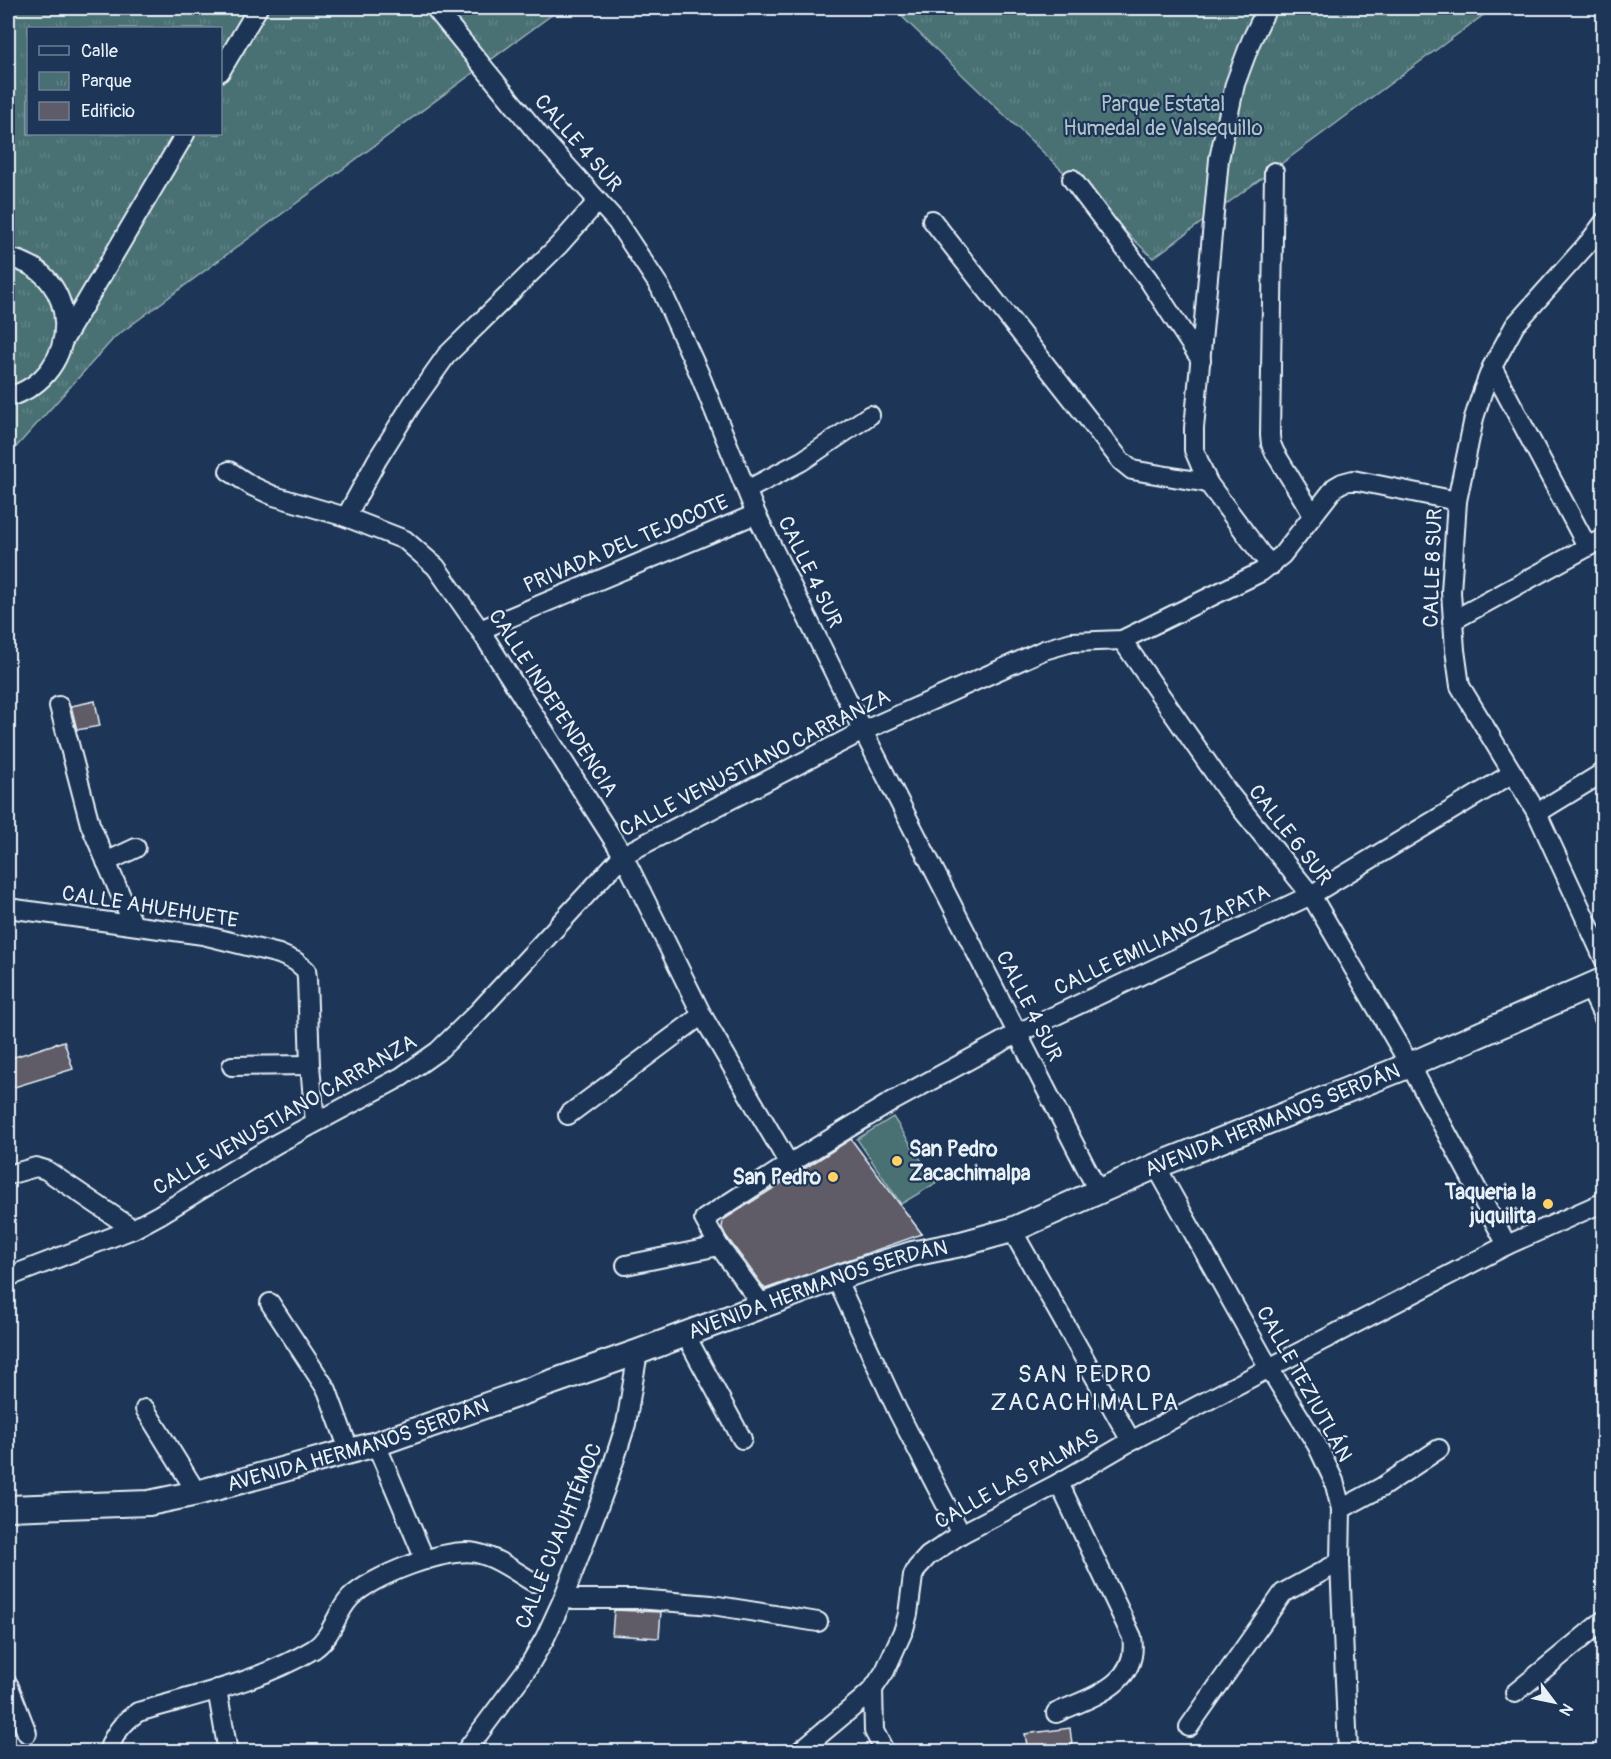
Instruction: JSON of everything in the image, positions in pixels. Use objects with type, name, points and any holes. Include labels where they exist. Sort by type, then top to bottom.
[{"type":"street","points":[[222,69],[258,8]]},
{"type":"street","name":"CALLE 4 SUR","points":[[435,8],[538,134],[617,222],[660,287],[699,373],[756,513],[863,730],[1098,1191]]},
{"type":"street","points":[[1268,8],[1251,41],[1235,84],[1219,159],[1194,428],[1194,450],[1208,483],[1261,554],[1272,565]]},
{"type":"street","points":[[8,397],[23,393],[44,378],[58,357],[63,341],[183,135]]},
{"type":"street","points":[[1274,172],[1270,435],[1275,453],[1313,516]]},
{"type":"street","points":[[1071,179],[1148,279],[1201,360]]},
{"type":"street","points":[[346,517],[377,460],[446,356],[559,245],[598,201]]},
{"type":"street","points":[[932,220],[1121,461],[1132,470],[1208,483]]},
{"type":"street","name":"CALLE 8 SUR","points":[[1604,222],[1590,241],[1515,325],[1492,367],[1474,418],[1457,501],[1451,592],[1460,686],[1537,813],[1604,959]]},
{"type":"street","points":[[8,258],[32,267],[45,278],[55,292],[63,316],[63,341]]},
{"type":"street","points":[[1452,621],[1595,542],[1492,367]]},
{"type":"street","points":[[747,490],[802,460],[870,416]]},
{"type":"street","name":"CALLE INDEPENDENCIA","points":[[229,471],[252,486],[274,496],[346,517],[405,540],[436,567],[480,630],[623,855],[702,1015],[789,1164]]},
{"type":"street","name":"CALLE VENUSTIANO CARRANZA","points":[[8,1277],[133,1229],[276,1144],[401,1077],[438,1051],[479,1011],[623,855],[863,730],[1044,650],[1072,642],[1122,640],[1251,577],[1272,565],[1335,487],[1342,483],[1353,480],[1457,501]]},
{"type":"street","name":"PRIVADA DEL TEJOCOTE","points":[[480,630],[756,513]]},
{"type":"street","name":"CALLE 6 SUR","points":[[1122,640],[1227,791],[1311,895],[1410,1065],[1507,1245]]},
{"type":"street","points":[[60,706],[90,824],[133,924]]},
{"type":"street","points":[[1537,813],[1604,772]]},
{"type":"street","name":"CALLE EMILIANO ZAPATA","points":[[719,1246],[704,1219],[893,1101],[1018,1033],[1311,895],[1513,773]]},
{"type":"street","points":[[106,862],[136,848]]},
{"type":"street","name":"CALLE AHUEHUETE","points":[[8,908],[203,935],[279,954],[302,964],[308,978],[310,1065],[315,1122]]},
{"type":"street","points":[[1596,983],[1604,1018]]},
{"type":"street","name":"AVENIDA HERMANOS SERDÁN","points":[[8,1508],[130,1505],[197,1493],[376,1444],[638,1352],[836,1278],[912,1254],[1012,1230],[1156,1166],[1410,1065],[1596,983]]},
{"type":"street","points":[[568,1115],[702,1015]]},
{"type":"street","points":[[232,1066],[310,1065]]},
{"type":"street","name":"CALLE TEZIUTLÁN","points":[[1156,1166],[1269,1368],[1317,1445],[1334,1481],[1341,1509],[1340,1562],[1348,1745]]},
{"type":"street","points":[[8,1175],[36,1167],[46,1170],[133,1229]]},
{"type":"street","name":"CALLE LAS PALMAS","points":[[799,1752],[873,1689],[893,1656],[902,1635],[908,1614],[913,1576],[928,1556],[961,1534],[1269,1368],[1507,1245],[1604,1202]]},
{"type":"street","points":[[1012,1230],[1131,1441]]},
{"type":"street","points":[[626,1265],[719,1246],[763,1306]]},
{"type":"street","points":[[836,1278],[898,1412],[961,1534]]},
{"type":"street","points":[[270,1303],[327,1390],[349,1450]]},
{"type":"street","points":[[685,1334],[742,1439]]},
{"type":"street","name":"CALLE CUAUHTÉMOC","points":[[465,1752],[526,1669],[545,1638],[563,1599],[605,1489],[626,1424],[638,1352]]},
{"type":"street","points":[[145,1408],[197,1493]]},
{"type":"street","points":[[376,1444],[425,1560]]},
{"type":"street","points":[[1341,1509],[1382,1487],[1438,1449]]},
{"type":"street","points":[[1056,1713],[1118,1683],[1128,1666],[1134,1647],[1132,1637],[1059,1483]]},
{"type":"street","points":[[108,1752],[120,1727],[138,1712],[262,1674],[314,1648],[327,1638],[340,1611],[351,1598],[384,1576],[425,1560],[464,1552],[478,1553],[533,1582]]},
{"type":"street","points":[[1189,1727],[1283,1593],[1340,1562]]},
{"type":"street","points":[[563,1599],[637,1599],[712,1605],[818,1622]]},
{"type":"street","points":[[1515,1693],[1604,1620]]},
{"type":"street","points":[[8,1684],[27,1733]]},
{"type":"street","points":[[217,1689],[228,1752]]},
{"type":"street","points":[[873,1689],[874,1731],[885,1752]]},
{"type":"street","points":[[1333,1752],[1348,1745]]},
{"type":"green space","points":[[8,8],[561,8],[115,337],[8,456]]},
{"type":"green space","name":"Parque Estatal Humedal de Valsequillo","points":[[893,8],[1493,8],[1153,258]]},
{"type":"green space","name":"San Pedro Zacachimalpa","points":[[893,1117],[936,1183],[901,1204],[857,1139]]},
{"type":"building","points":[[95,701],[100,726],[77,730],[71,706]]},
{"type":"building","points":[[64,1041],[73,1069],[8,1089],[8,1059]]},
{"type":"building","name":"San Pedro","points":[[851,1139],[922,1234],[765,1289],[726,1236],[722,1228],[723,1220]]},
{"type":"building","points":[[614,1610],[661,1612],[659,1638],[612,1635]]},
{"type":"building","points":[[1070,1728],[1072,1745],[1028,1751],[1025,1734]]},
{"type":"place","name":"San Pedro Zacachimalpa","points":[[897,1161]]},
{"type":"place","name":"San Pedro","points":[[833,1177]]},
{"type":"place","name":"Taqueria la juquilita","points":[[1548,1204]]},
{"type":"district","name":"SAN PEDRO ZACACHIMALPA","points":[[1085,1388]]}]
